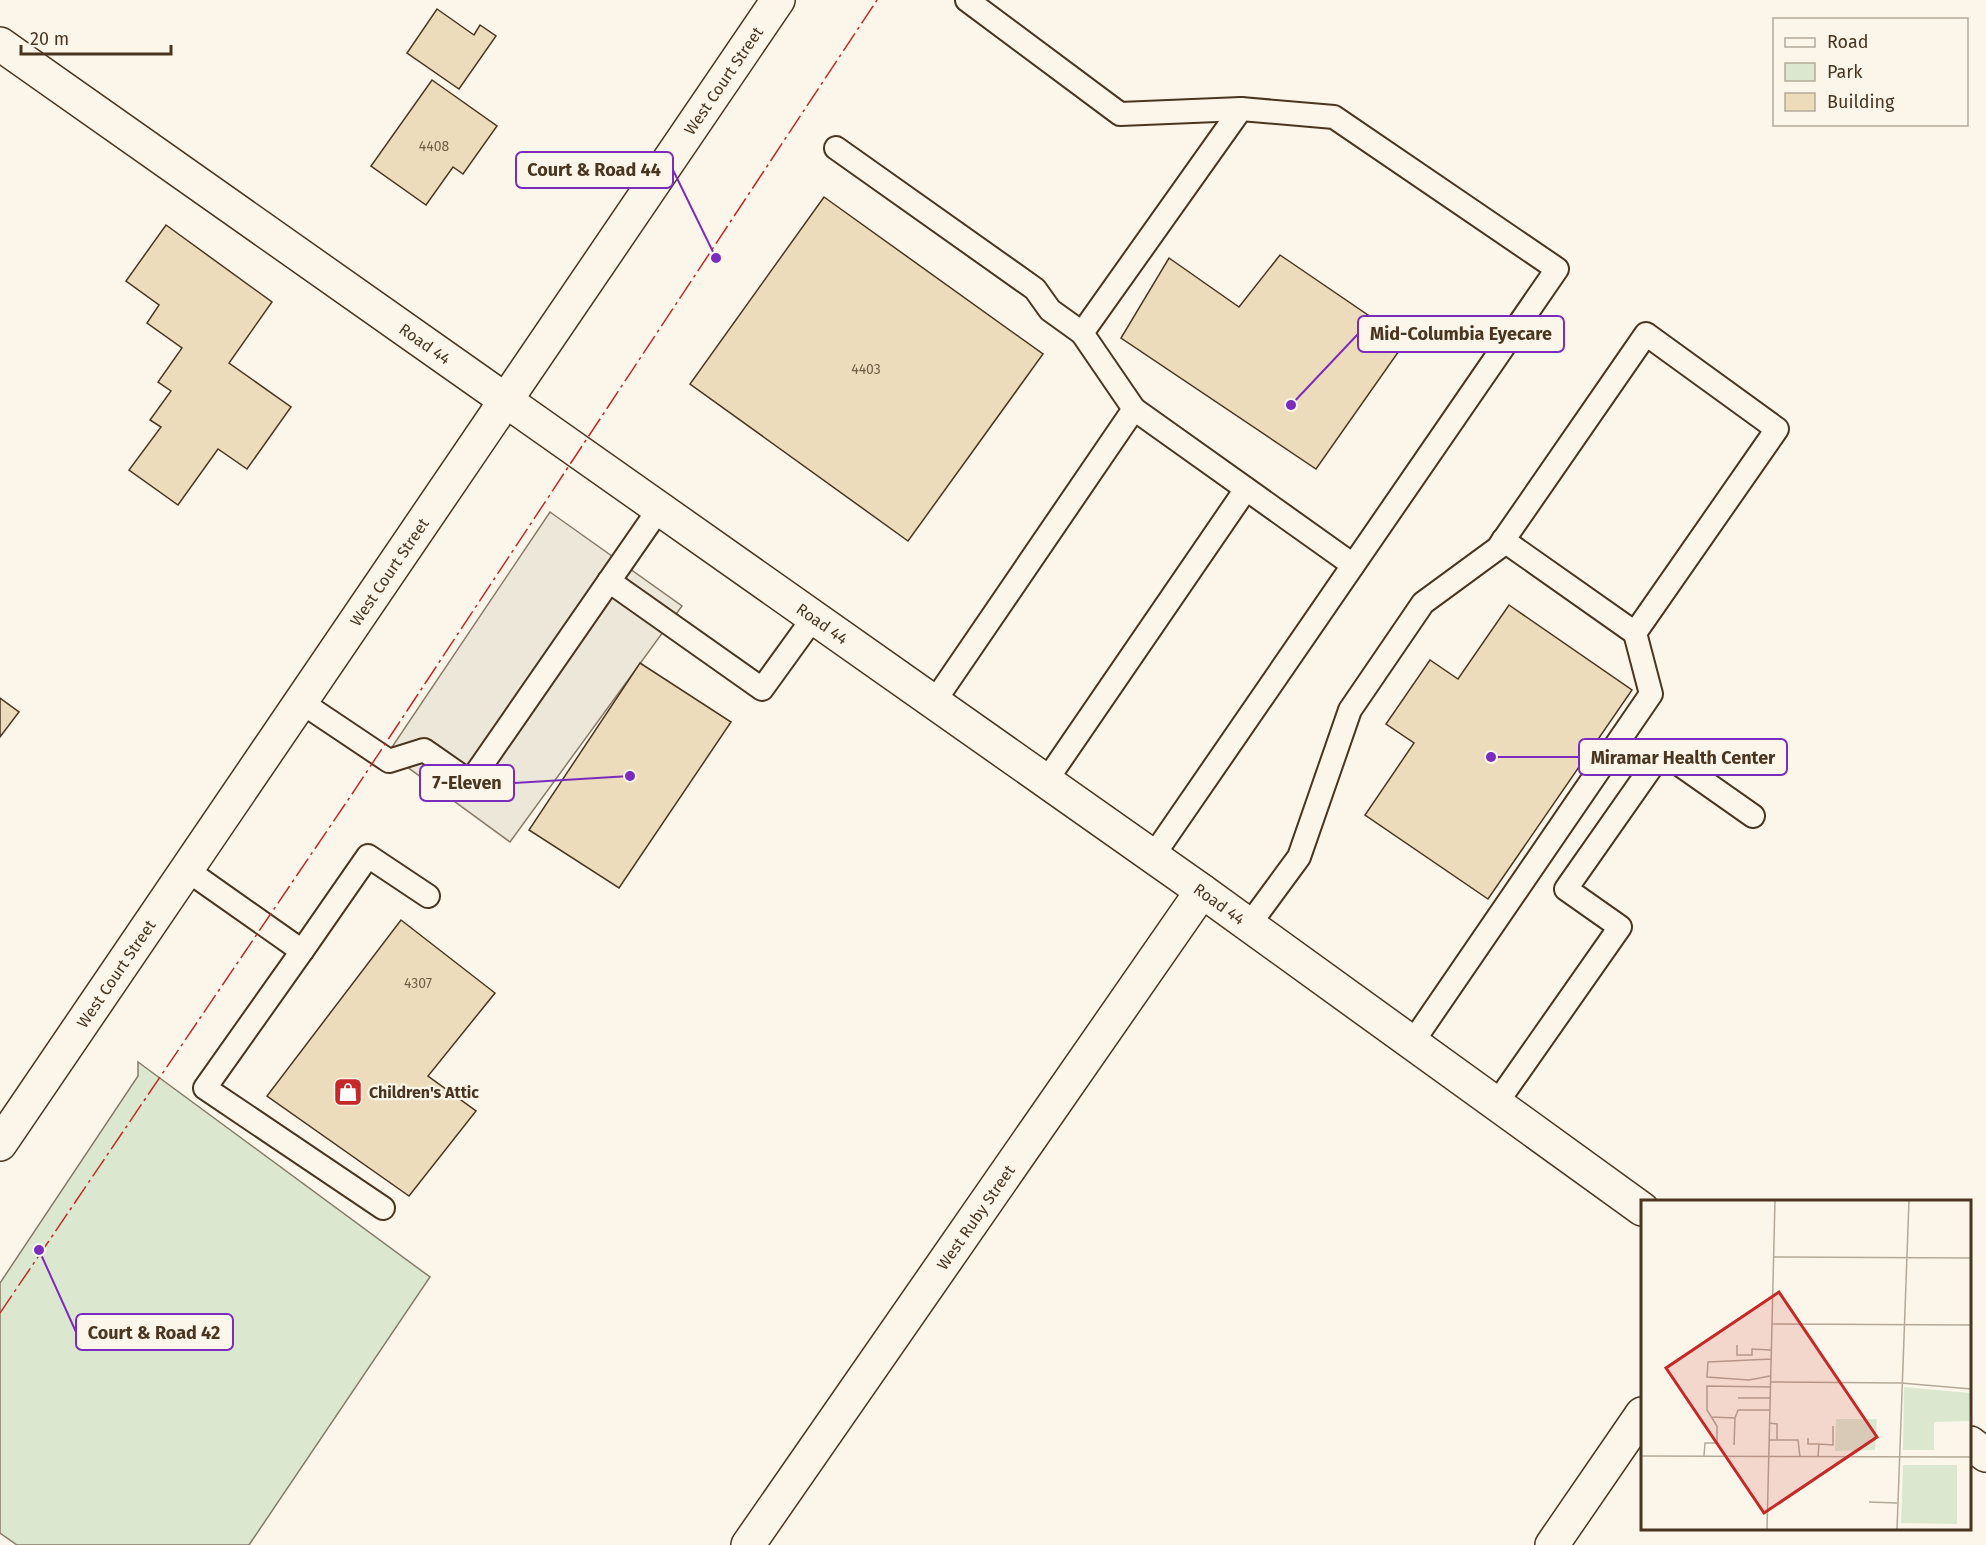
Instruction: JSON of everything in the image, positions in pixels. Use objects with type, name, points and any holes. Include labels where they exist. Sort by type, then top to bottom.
[{"type":"street","name":"West Court Street","points":[[0,1144],[778,0]]},
{"type":"street","name":"Road 44","points":[[0,44],[1203,891],[1641,1208]]},
{"type":"street","name":"West Ruby Street","points":[[748,1545],[1203,891]]},
{"type":"street","points":[[1552,1545],[1641,1415]]},
{"type":"street","points":[[1971,1444],[1986,1455]]},
{"type":"lane","points":[[967,0],[1120,114],[1241,109],[1334,117],[1557,269],[1153,856]]},
{"type":"lane","points":[[1082,333],[1241,109]]},
{"type":"lane","points":[[836,148],[1035,289],[1050,310],[1082,333],[1134,410],[1353,565]]},
{"type":"lane","points":[[1249,925],[1299,857],[1350,710],[1423,603],[1498,548],[1646,334],[1776,429],[1635,633]]},
{"type":"lane","points":[[934,702],[1134,410]]},
{"type":"lane","points":[[1046,781],[1246,489]]},
{"type":"lane","points":[[301,702],[389,761],[424,750],[470,782],[659,509]]},
{"type":"lane","points":[[1412,1043],[1652,694],[1635,633],[1503,540]]},
{"type":"lane","points":[[609,581],[762,689],[814,617]]},
{"type":"lane","points":[[1496,1104],[1620,927],[1566,889],[1662,752],[1753,816]]},
{"type":"lane","points":[[383,1208],[205,1088],[368,856],[428,896]]},
{"type":"lane","points":[[187,870],[302,951]]},
{"type":"green space","points":[[138,1062],[430,1277],[249,1545],[17,1545],[0,1533],[0,1283],[138,1076]]},
{"type":"shaded area","points":[[550,512],[682,606],[510,842],[388,753]]},
{"type":"building","points":[[437,9],[474,35],[480,25],[496,36],[459,89],[407,53]]},
{"type":"building","points":[[432,80],[497,126],[463,174],[453,167],[426,205],[371,166]]},
{"type":"building","points":[[824,197],[1043,354],[908,541],[690,384]]},
{"type":"building","points":[[166,225],[272,302],[229,363],[291,407],[247,469],[218,449],[178,505],[129,470],[161,427],[150,420],[171,391],[158,382],[182,348],[147,323],[159,305],[126,281]]},
{"type":"building","points":[[1280,255],[1406,341],[1316,469],[1121,338],[1169,258],[1239,307]]},
{"type":"building","points":[[1509,605],[1632,690],[1488,899],[1365,815],[1414,743],[1386,724],[1430,660],[1458,679]]},
{"type":"building","points":[[640,663],[731,722],[619,888],[529,830]]},
{"type":"building","points":[[0,698],[19,712],[0,737]]},
{"type":"building","points":[[401,920],[495,993],[428,1076],[476,1111],[409,1196],[267,1096]]},
{"type":"power","points":[[0,1313],[352,794],[877,0]]},
{"type":"place","name":"Court & Road 44","points":[[716,258]]},
{"type":"place","name":"Mid-Columbia Eyecare","points":[[1291,405]]},
{"type":"place","name":"Miramar Health Center","points":[[1491,757]]},
{"type":"place","name":"7-Eleven","points":[[630,776]]},
{"type":"place","name":"Children's Attic","points":[[348,1092]]},
{"type":"place","name":"Court & Road 42","points":[[39,1250]]}]
